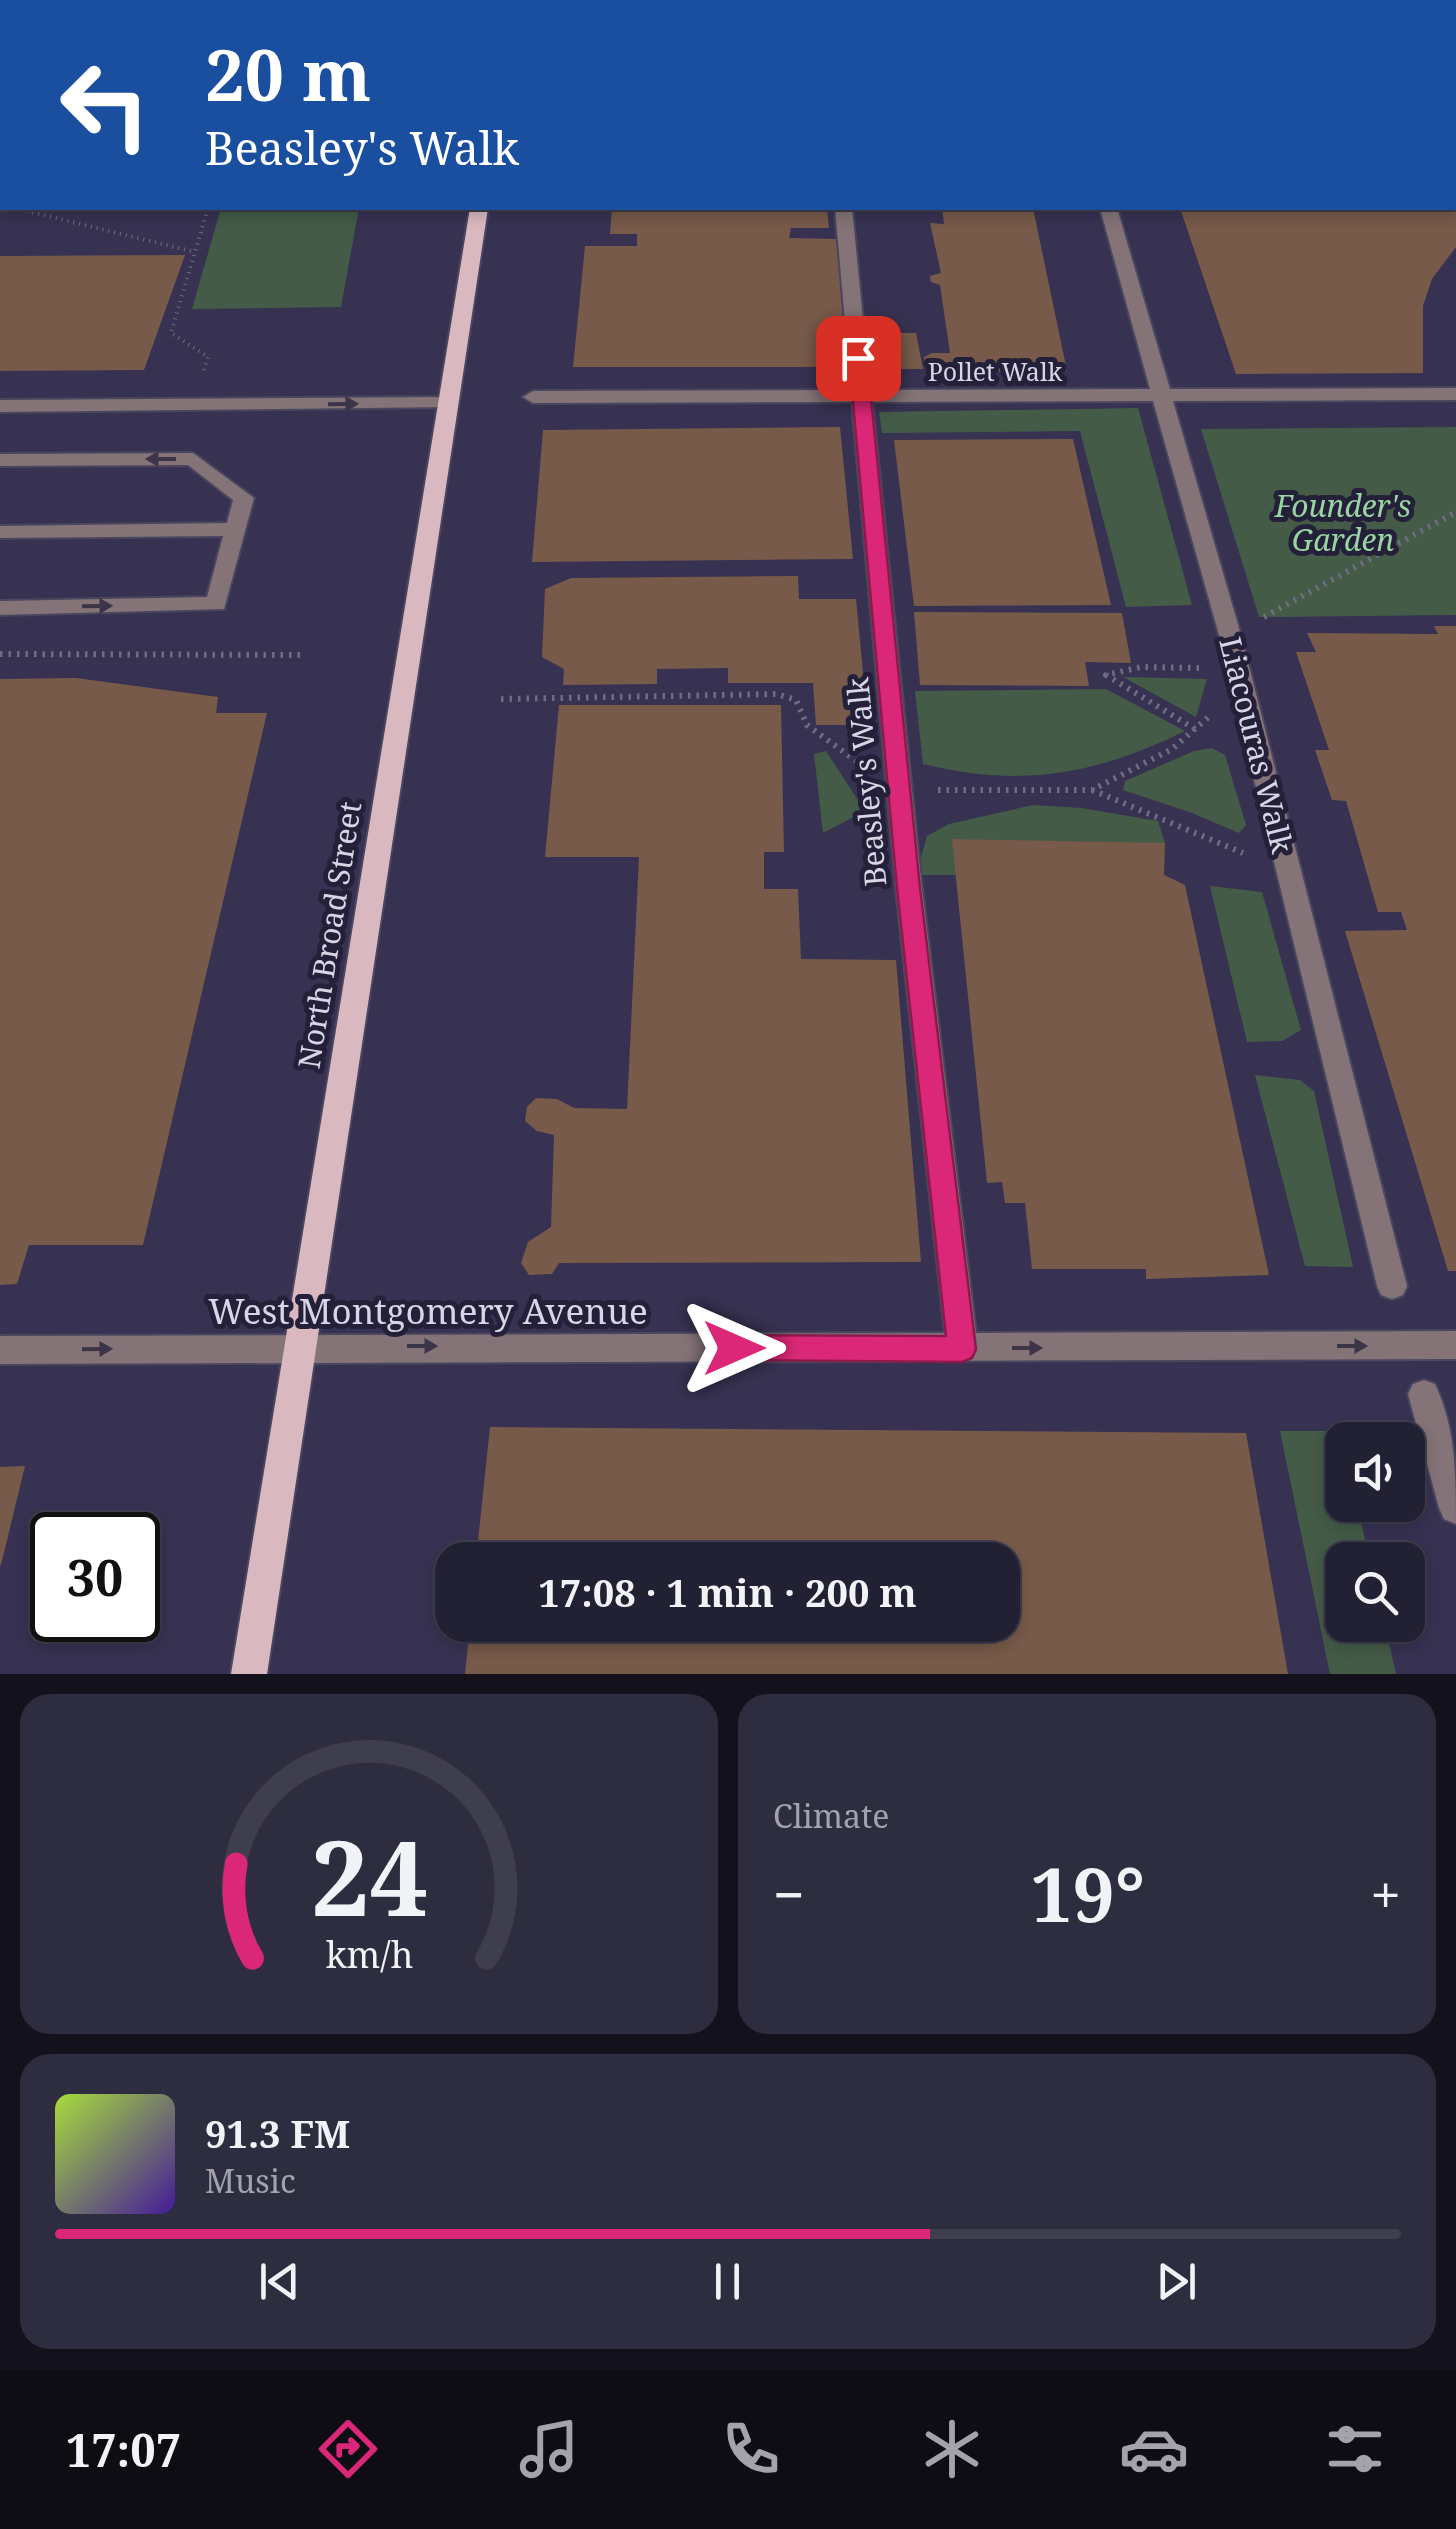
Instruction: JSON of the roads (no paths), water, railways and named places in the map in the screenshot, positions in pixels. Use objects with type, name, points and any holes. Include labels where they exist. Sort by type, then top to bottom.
[{"type":"main road","name":"North Broad Street","points":[[250,1674],[479,210]]},
{"type":"street","name":"Beasley's Walk","points":[[843,210],[899,790],[962,1349]]},
{"type":"street","name":"Liacouras Walk","points":[[1109,210],[1230,635],[1392,1286]]},
{"type":"street","name":"Pollet Walk","points":[[533,397],[1456,394]]},
{"type":"street","points":[[0,406],[448,403]]},
{"type":"street","points":[[0,460],[193,458],[244,498],[216,604],[0,608]]},
{"type":"street","points":[[0,532],[236,528]]},
{"type":"street","name":"West Montgomery Avenue","points":[[0,1350],[1456,1345]]},
{"type":"street","points":[[1424,1394],[1456,1508]]},
{"type":"park label","name":"Founder's Garden","points":[[1343,522]]}]
